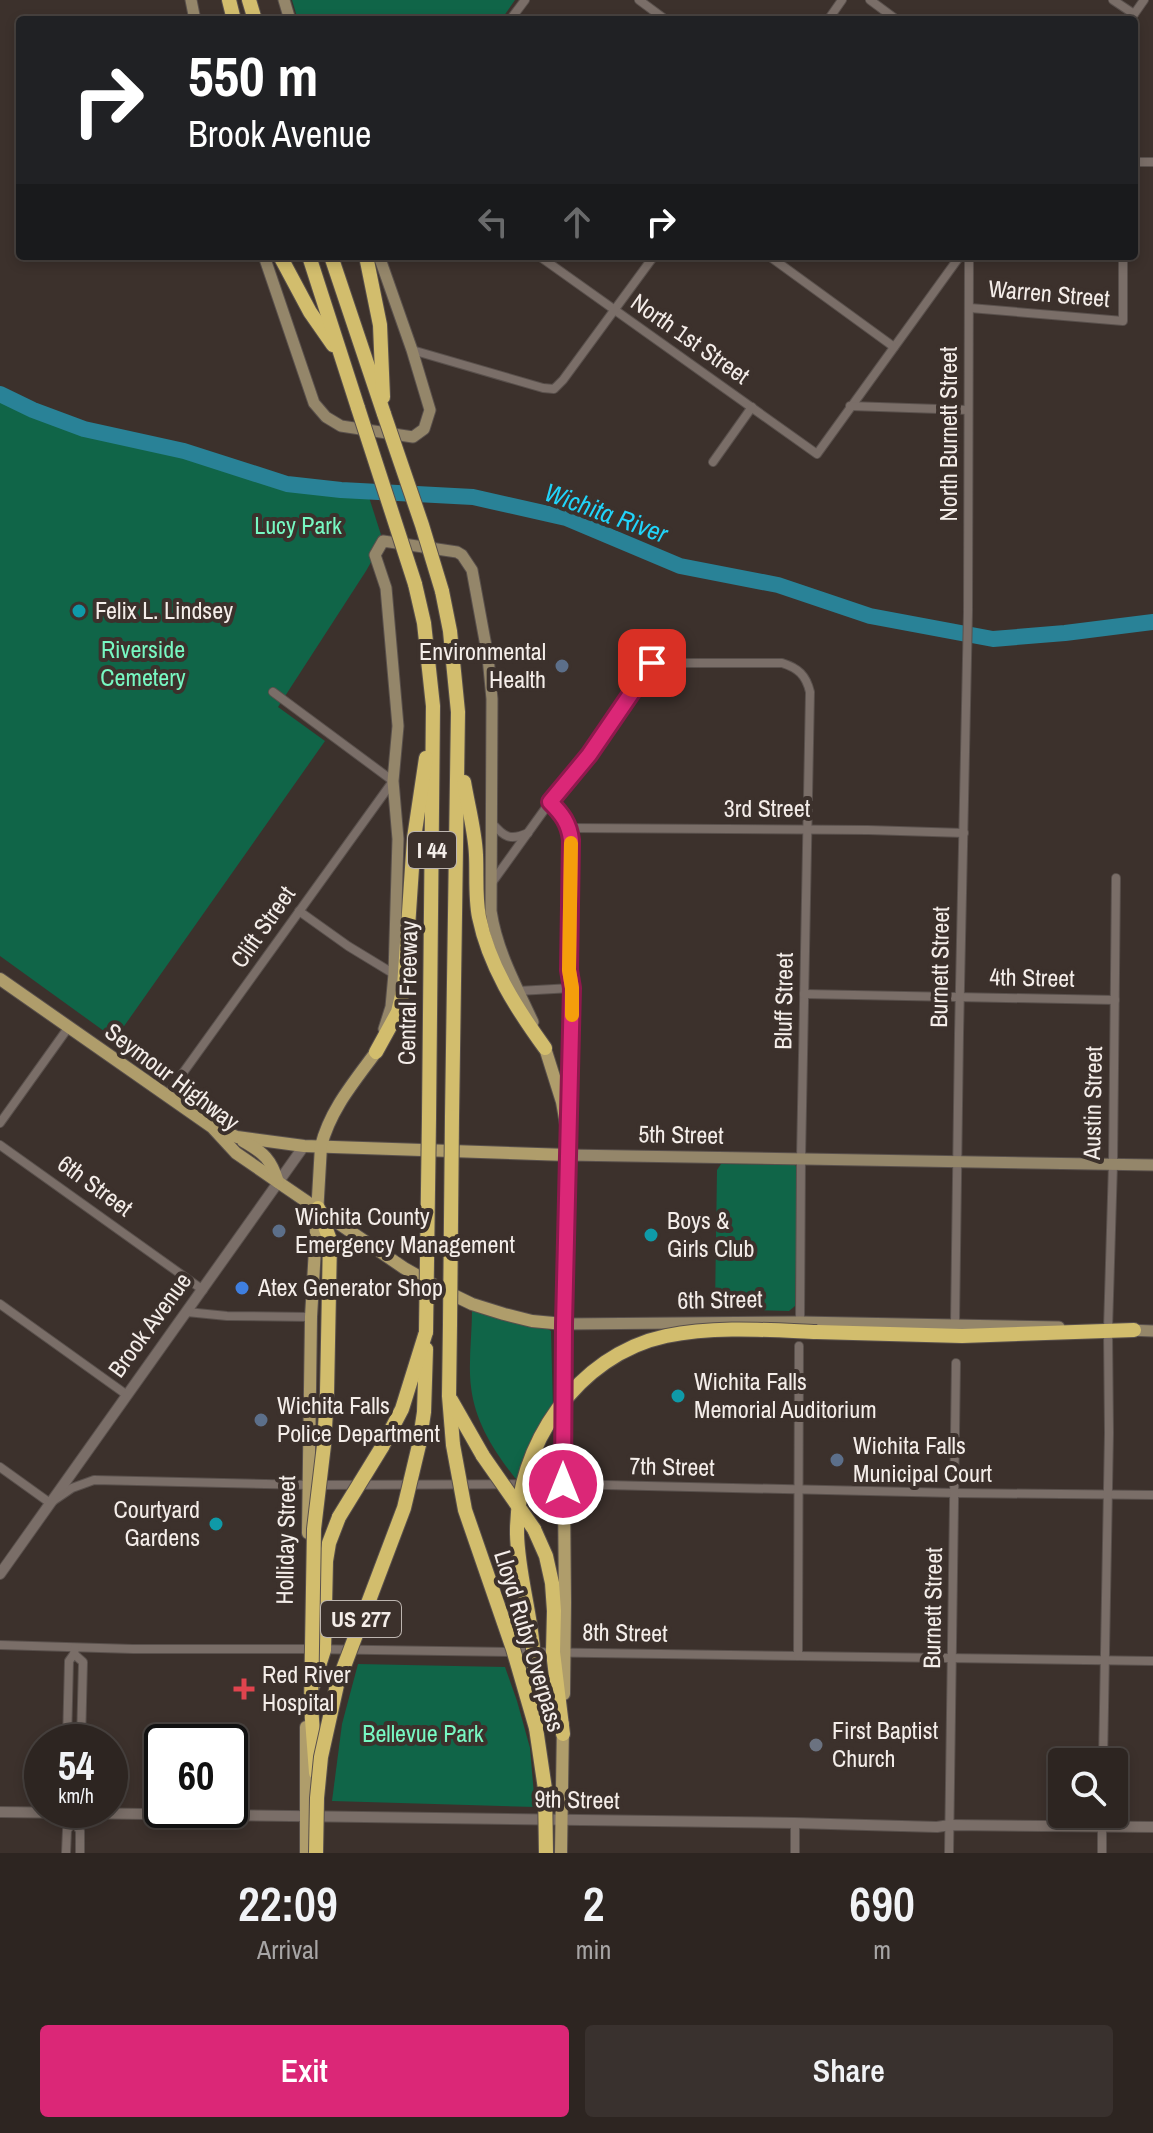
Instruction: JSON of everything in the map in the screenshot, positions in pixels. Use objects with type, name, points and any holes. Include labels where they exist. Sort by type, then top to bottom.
[{"type":"highway","points":[[282,260],[310,312],[342,358]]},
{"type":"highway","name":"Central Freeway","points":[[310,260],[415,584],[424,623],[433,706],[424,1412],[404,1508],[337,1685],[321,1757],[317,1798]]},
{"type":"highway","name":"Central Freeway","points":[[332,260],[442,591],[454,666],[458,751],[449,1396],[453,1445]]},
{"type":"highway","points":[[367,260],[380,325],[384,414]]},
{"type":"highway","points":[[376,1052],[398,1012],[404,987],[414,838],[433,706]]},
{"type":"highway","points":[[458,751],[476,852],[477,904],[483,933],[503,985],[545,1048]]},
{"type":"highway","points":[[317,1798],[311,1706],[314,1529],[327,1393],[330,1240],[318,1208]]},
{"type":"highway","points":[[536,1728],[533,1647],[518,1559],[521,1493],[534,1451],[554,1413],[571,1392],[604,1364],[634,1346],[694,1331],[962,1336],[1134,1330]]},
{"type":"highway","points":[[306,1710],[324,1650],[329,1543],[339,1517],[402,1409],[426,1332]]},
{"type":"highway","points":[[449,1396],[483,1456],[534,1529],[546,1556],[552,1583],[563,1734]]},
{"type":"highway","name":"Lloyd Ruby Overpass","points":[[453,1445],[465,1510],[518,1661],[536,1728],[545,1789],[546,1853]]},
{"type":"highway","name":"US 277","points":[[316,1853],[317,1798]]},
{"type":"main road","points":[[265,260],[314,403],[326,417],[341,426],[413,437],[424,429],[430,410],[380,260]]},
{"type":"main road","name":"Central Freeway","points":[[376,1052],[391,1007],[398,839],[393,781],[398,726],[386,588],[375,555],[383,541],[457,552],[472,570],[488,657],[492,699],[491,885],[494,931],[502,956],[545,1048]]},
{"type":"main road","name":"Seymour Highway","points":[[0,979],[212,1127],[236,1153],[318,1208]]},
{"type":"main road","points":[[545,1048],[562,1102],[567,1130],[563,1484],[565,1578],[558,1652]]},
{"type":"main road","name":"Holliday Street","points":[[306,1853],[311,1317],[321,1146],[325,1129],[338,1104],[376,1052]]},
{"type":"main road","name":"Brook Avenue","points":[[304,1146],[338,1104]]},
{"type":"main road","name":"5th Street","points":[[212,1127],[237,1137],[304,1146],[567,1155],[1153,1165]]},
{"type":"main road","points":[[237,1137],[261,1152],[272,1164],[278,1182]]},
{"type":"main road","name":"6th Street","points":[[318,1208],[404,1268],[443,1290],[472,1304],[532,1321],[564,1324],[955,1324],[1108,1330]]},
{"type":"main road","points":[[1134,1330],[1153,1331]]},
{"type":"main road","points":[[561,1853],[563,1734]]},
{"type":"street","points":[[639,0],[661,16]]},
{"type":"street","points":[[870,0],[892,16]]},
{"type":"street","points":[[1113,0],[1131,16]]},
{"type":"street","name":"North 1st Street","points":[[545,260],[817,454],[850,406]]},
{"type":"street","points":[[412,350],[554,389],[651,260]]},
{"type":"street","points":[[774,260],[894,347]]},
{"type":"street","points":[[850,406],[957,260]]},
{"type":"street","name":"North Burnett Street","points":[[968,612],[969,260]]},
{"type":"street","name":"Warren Street","points":[[970,308],[1123,321],[1123,260]]},
{"type":"street","points":[[850,406],[968,410]]},
{"type":"street","points":[[713,462],[752,407]]},
{"type":"street","name":"Burnett Street","points":[[955,1324],[968,612]]},
{"type":"street","name":"Bluff Street","points":[[550,802],[589,755],[652,663],[782,663],[794,666],[808,682],[800,1322]]},
{"type":"street","points":[[273,692],[393,781]]},
{"type":"street","name":"Clift Street","points":[[167,1095],[393,781]]},
{"type":"street","points":[[491,885],[550,802],[570,828],[571,840],[571,1103],[567,1130]]},
{"type":"street","points":[[491,823],[504,836],[516,838],[528,833]]},
{"type":"street","name":"3rd Street","points":[[570,828],[964,833]]},
{"type":"street","name":"Austin Street","points":[[1103,1748],[1116,878]]},
{"type":"street","points":[[299,911],[394,974]]},
{"type":"street","points":[[518,991],[572,988]]},
{"type":"street","name":"4th Street","points":[[804,994],[1115,1000]]},
{"type":"street","points":[[0,1123],[68,1028]]},
{"type":"street","name":"6th Street","points":[[0,1145],[203,1290]]},
{"type":"street","name":"Brook Avenue","points":[[0,1574],[304,1146]]},
{"type":"street","points":[[0,1304],[127,1395]]},
{"type":"street","points":[[187,1312],[311,1317]]},
{"type":"street","points":[[798,1656],[799,1346]]},
{"type":"street","name":"Burnett Street","points":[[949,1853],[956,1363]]},
{"type":"street","points":[[0,1467],[50,1503]]},
{"type":"street","name":"7th Street","points":[[74,1469],[94,1480]]},
{"type":"street","name":"7th Street","points":[[50,1503],[72,1488],[94,1480],[309,1485],[563,1484],[1153,1495]]},
{"type":"street","name":"8th Street","points":[[0,1645],[74,1651],[306,1649],[1153,1661]]},
{"type":"street","points":[[67,1724],[69,1661],[74,1651],[83,1662],[81,1724]]},
{"type":"street","name":"9th Street","points":[[0,1812],[24,1813]]},
{"type":"street","name":"9th Street","points":[[128,1815],[937,1827],[1048,1826]]},
{"type":"street","points":[[795,1823],[795,1853]]},
{"type":"street","name":"9th Street","points":[[1128,1827],[1153,1827]]},
{"type":"street","points":[[66,1853],[68,1828]]},
{"type":"street","points":[[79,1828],[80,1853]]},
{"type":"street","points":[[1102,1828],[1102,1853]]},
{"type":"green space","points":[[292,0],[515,0],[504,16],[297,16]]},
{"type":"green space","name":"Riverside Cemetery","points":[[0,394],[84,429],[184,451],[287,484],[367,491],[383,541],[278,707],[325,741],[115,1039],[0,956]]},
{"type":"green space","points":[[721,1164],[795,1165],[798,1169],[795,1306],[789,1311],[722,1309],[715,1306],[717,1170]]},
{"type":"green space","points":[[472,1311],[551,1331],[553,1410],[519,1481],[493,1447],[473,1400],[470,1368]]},
{"type":"green space","name":"Bellevue Park","points":[[358,1664],[505,1667],[530,1748],[535,1807],[332,1801],[342,1724]]},
{"type":"waterway","name":"Wichita River","points":[[0,394],[84,429],[184,451],[287,484],[473,497],[566,518],[680,566],[778,585],[870,616],[993,639],[1153,622]]},
{"type":"slow traffic","points":[[571,843],[569,970],[572,1015]]},
{"type":"place","name":"Felix L. Lindsey","points":[[79,611]]},
{"type":"place","name":"Environmental Health","points":[[562,666]]},
{"type":"place","name":"Wichita County Emergency Management","points":[[279,1231]]},
{"type":"place","name":"Boys & Girls Club","points":[[651,1235]]},
{"type":"place","name":"Atex Generator Shop","points":[[242,1288]]},
{"type":"place","name":"Wichita Falls Memorial Auditorium","points":[[678,1396]]},
{"type":"place","name":"Wichita Falls Police Department","points":[[261,1420]]},
{"type":"place","name":"Wichita Falls Municipal Court","points":[[837,1460]]},
{"type":"place","name":"Courtyard Gardens","points":[[216,1524]]},
{"type":"place","name":"Red River Hospital","points":[[244,1689]]},
{"type":"place","name":"First Baptist Church","points":[[816,1745]]},
{"type":"route","points":[[563,1484],[567,1130],[571,1103],[571,840],[570,828],[550,802],[589,755],[652,663]]},
{"type":"park label","name":"Lucy Park","points":[[298,526]]}]
